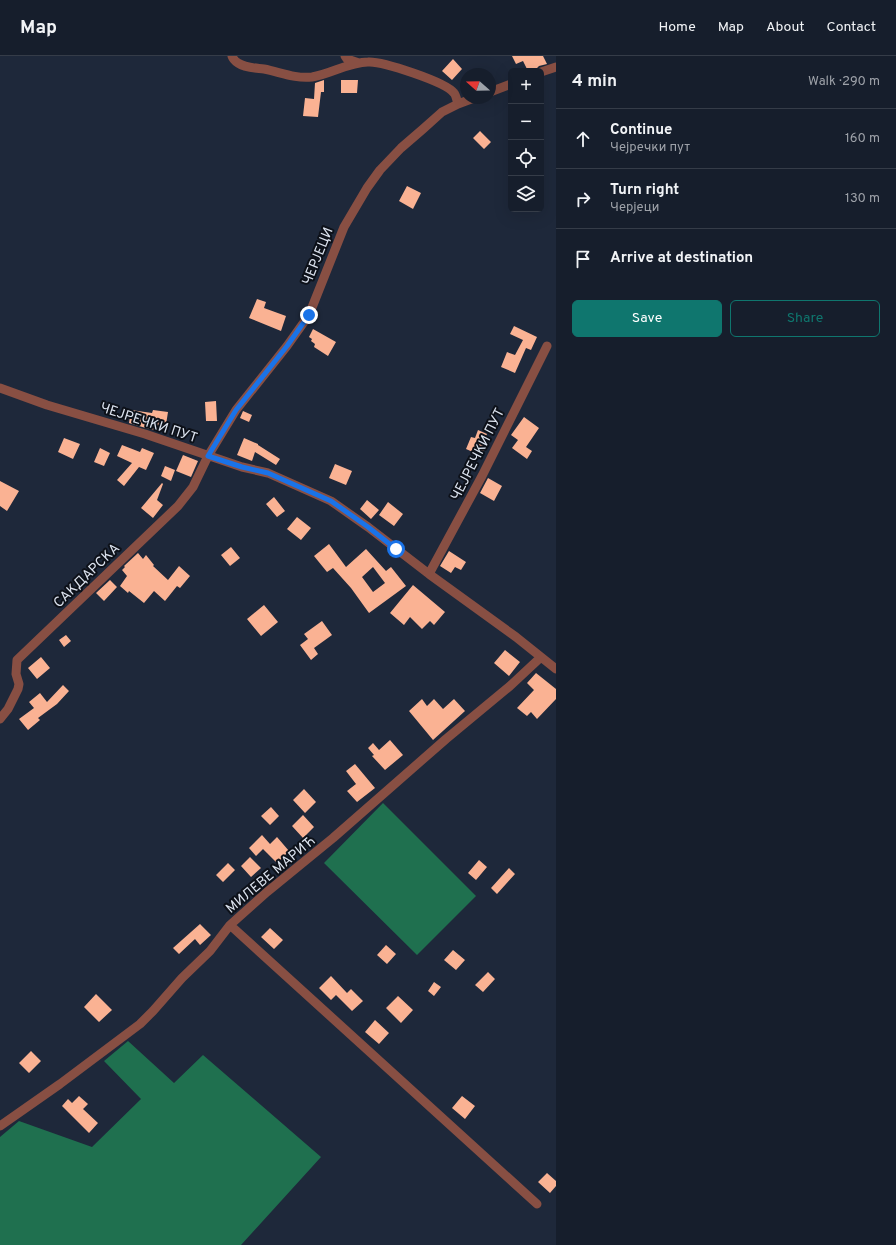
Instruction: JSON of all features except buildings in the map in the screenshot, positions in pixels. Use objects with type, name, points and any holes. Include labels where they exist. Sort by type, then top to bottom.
[{"type":"street","points":[[232,56],[233,59],[244,66],[265,69],[293,77],[305,78],[314,77],[359,63],[369,62],[383,64],[435,81],[447,87],[454,93],[458,104]]},
{"type":"street","points":[[345,56],[347,59],[359,63]]},
{"type":"street","points":[[544,71],[556,67]]},
{"type":"street","points":[[496,90],[508,85]]},
{"type":"street","name":"ЧЕРЈЕЦИ","points":[[208,456],[236,410],[287,346],[309,315],[344,227],[367,188],[380,170],[401,148],[442,112],[458,104]]},
{"type":"street","name":"ЧЕЈРЕЧКИ ПУТ","points":[[429,574],[482,476],[547,346]]},
{"type":"street","name":"ЧЕЈРЕЧКИ ПУТ","points":[[0,388],[47,405],[145,434],[242,467],[268,473],[331,501],[516,637],[540,658],[556,669]]},
{"type":"street","name":"САКДАРСКА","points":[[0,719],[8,709],[18,689],[19,684],[16,674],[17,660],[178,506],[193,487],[208,456]]},
{"type":"street","name":"МИЛЕВЕ МAРИЋ","points":[[0,1126],[60,1084],[140,1024],[182,978],[210,951],[230,926],[267,892],[333,838],[446,739],[510,686],[540,658]]},
{"type":"street","points":[[230,926],[537,1204]]},
{"type":"green space","points":[[383,803],[476,896],[417,955],[324,863]]},
{"type":"green space","points":[[128,1041],[174,1083],[203,1055],[321,1157],[241,1245],[0,1245],[0,1137],[19,1121],[92,1147],[141,1099],[104,1061]]},
{"type":"route","points":[[309,315],[261,380],[236,410],[208,456],[242,467],[268,473],[331,501],[396,549]]}]
